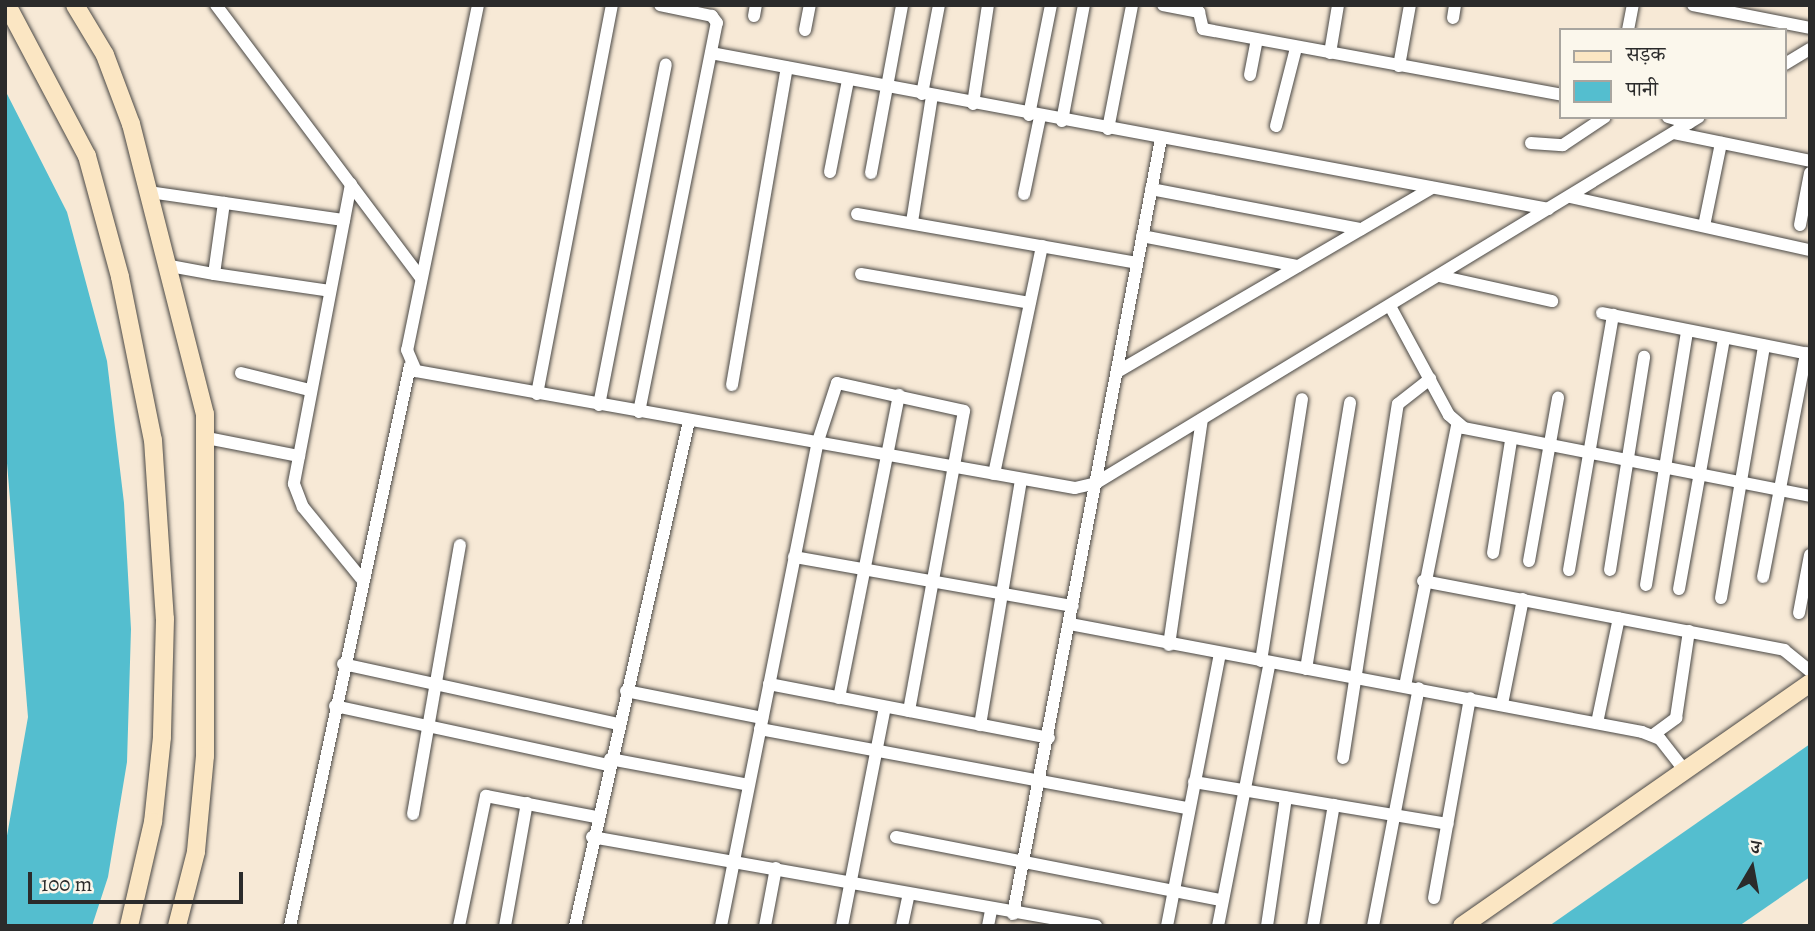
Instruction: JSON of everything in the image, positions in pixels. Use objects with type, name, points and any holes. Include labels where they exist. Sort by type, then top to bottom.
[{"type":"street","points":[[7,5],[87,156],[126,300],[153,440],[164,619],[162,737],[153,822],[129,926]]},
{"type":"street","points":[[75,5],[122,96],[200,378],[206,438],[203,779],[196,852],[177,926]]},
{"type":"street","points":[[216,5],[421,278]]},
{"type":"street","points":[[290,926],[361,578],[410,366],[421,278],[478,5]]},
{"type":"street","points":[[537,394],[612,5]]},
{"type":"street","points":[[639,412],[717,20],[703,9],[660,5]]},
{"type":"street","points":[[804,30],[810,5]]},
{"type":"street","points":[[871,173],[902,5]]},
{"type":"street","points":[[912,222],[939,5]]},
{"type":"street","points":[[973,104],[988,5]]},
{"type":"street","points":[[1024,194],[1051,5]]},
{"type":"street","points":[[1062,121],[1084,5]]},
{"type":"street","points":[[1108,129],[1132,5]]},
{"type":"street","points":[[1163,5],[1199,12],[1203,29],[1560,95]]},
{"type":"street","points":[[1330,53],[1338,5]]},
{"type":"street","points":[[1399,66],[1410,5]]},
{"type":"street","points":[[1628,28],[1633,5]]},
{"type":"street","points":[[1693,5],[1733,9],[1810,28]]},
{"type":"street","points":[[1250,75],[1257,40]]},
{"type":"street","points":[[1276,126],[1296,48]]},
{"type":"street","points":[[1787,63],[1810,49]]},
{"type":"street","points":[[711,53],[1035,116],[1549,209]]},
{"type":"street","points":[[599,405],[666,65]]},
{"type":"street","points":[[732,385],[787,68]]},
{"type":"street","points":[[831,172],[848,80]]},
{"type":"street","points":[[1531,143],[1563,145],[1602,119]]},
{"type":"street","points":[[410,366],[425,374],[1075,488],[1096,483],[1694,120]]},
{"type":"street","points":[[1674,133],[1810,161]]},
{"type":"street","points":[[1013,914],[1041,782],[1161,139]]},
{"type":"street","points":[[1704,226],[1721,143]]},
{"type":"street","points":[[1800,225],[1810,173]]},
{"type":"street","points":[[352,184],[309,390],[299,456],[297,498],[361,578]]},
{"type":"street","points":[[1117,372],[1432,188]]},
{"type":"street","points":[[1151,189],[1361,229]]},
{"type":"street","points":[[149,192],[344,220]]},
{"type":"street","points":[[1570,197],[1810,250]]},
{"type":"street","points":[[214,274],[224,203]]},
{"type":"street","points":[[857,214],[1137,263]]},
{"type":"street","points":[[1142,236],[1298,266]]},
{"type":"street","points":[[994,474],[1042,246]]},
{"type":"street","points":[[170,266],[330,291]]},
{"type":"street","points":[[862,274],[1030,303]]},
{"type":"street","points":[[1439,276],[1552,301]]},
{"type":"street","points":[[1390,306],[1457,425],[1423,581],[1405,686]]},
{"type":"street","points":[[1569,569],[1607,314],[1808,354],[1763,577]]},
{"type":"street","points":[[1646,585],[1687,331]]},
{"type":"street","points":[[1679,589],[1724,338]]},
{"type":"street","points":[[1721,598],[1743,483],[1764,346]]},
{"type":"street","points":[[1610,570],[1644,357]]},
{"type":"street","points":[[241,373],[309,390]]},
{"type":"street","points":[[1343,758],[1358,678],[1398,404],[1430,379]]},
{"type":"street","points":[[721,926],[818,441],[834,384],[963,409],[909,711]]},
{"type":"street","points":[[839,698],[899,395]]},
{"type":"street","points":[[1529,561],[1559,398]]},
{"type":"street","points":[[1218,926],[1221,900],[1246,791],[1302,399]]},
{"type":"street","points":[[1306,669],[1350,403]]},
{"type":"street","points":[[1169,645],[1202,419]]},
{"type":"street","points":[[575,926],[596,817],[689,421]]},
{"type":"street","points":[[1457,425],[1549,448],[1810,496]]},
{"type":"street","points":[[206,438],[299,456]]},
{"type":"street","points":[[1493,553],[1510,440]]},
{"type":"street","points":[[980,725],[1021,479]]},
{"type":"street","points":[[413,814],[460,545]]},
{"type":"street","points":[[1799,613],[1810,555]]},
{"type":"street","points":[[794,557],[1073,606]]},
{"type":"street","points":[[1423,581],[1784,650],[1810,671]]},
{"type":"street","points":[[1502,704],[1523,599]]},
{"type":"street","points":[[1597,723],[1619,618]]},
{"type":"street","points":[[1070,624],[1169,645],[1419,688],[1653,735],[1685,771]]},
{"type":"street","points":[[1653,735],[1676,718],[1689,631]]},
{"type":"street","points":[[1167,926],[1220,654]]},
{"type":"street","points":[[343,664],[618,724]]},
{"type":"street","points":[[1462,926],[1810,683]]},
{"type":"street","points":[[769,684],[1049,738]]},
{"type":"street","points":[[1373,926],[1419,688]]},
{"type":"street","points":[[626,691],[877,751],[1188,808]]},
{"type":"street","points":[[1434,898],[1470,698]]},
{"type":"street","points":[[335,706],[609,762],[749,785]]},
{"type":"street","points":[[842,926],[886,707]]},
{"type":"street","points":[[1194,782],[1448,824]]},
{"type":"street","points":[[1267,926],[1286,797]]},
{"type":"street","points":[[459,926],[483,798],[527,803],[596,817]]},
{"type":"street","points":[[505,926],[527,803]]},
{"type":"street","points":[[1313,926],[1334,805]]},
{"type":"street","points":[[896,836],[1221,900]]},
{"type":"street","points":[[592,837],[734,860],[1048,922],[1089,925]]},
{"type":"street","points":[[765,926],[776,868]]},
{"type":"street","points":[[902,926],[909,894]]},
{"type":"street","points":[[988,926],[991,910]]},
{"type":"water","points":[[5,90],[67,212],[107,361],[124,503],[131,629],[127,762],[108,877],[92,926],[5,926],[5,847],[28,717],[5,439]]},
{"type":"water","points":[[1810,744],[1810,877],[1739,926],[1549,926]]}]
